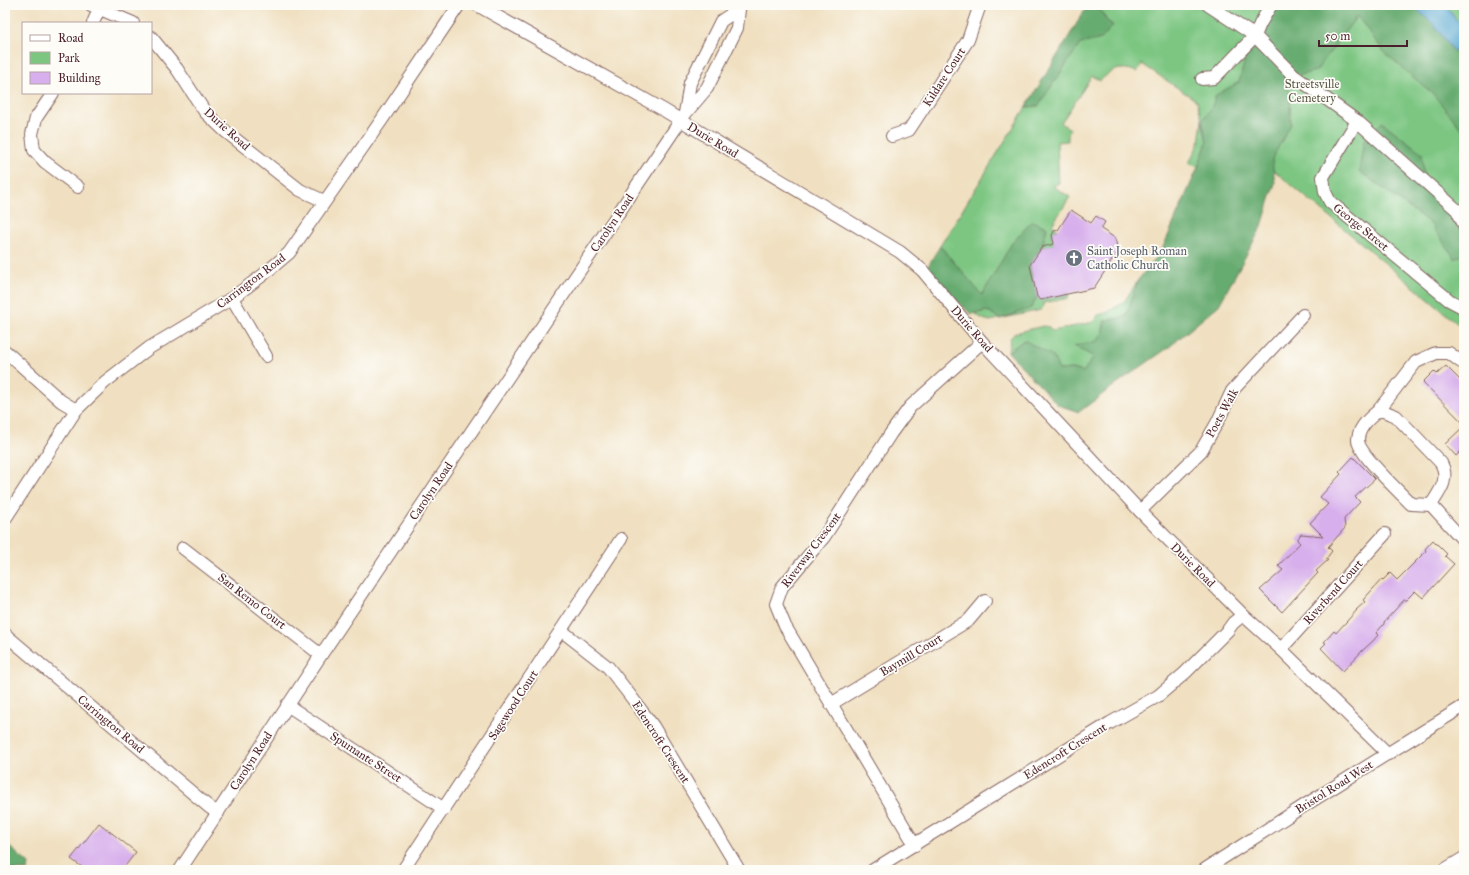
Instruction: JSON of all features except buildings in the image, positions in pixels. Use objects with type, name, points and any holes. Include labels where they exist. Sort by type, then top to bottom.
[{"type":"street","name":"Carrington Road","points":[[5,519],[76,410],[105,382],[149,348],[232,298],[289,253],[381,121],[459,5]]},
{"type":"street","name":"Durie Road","points":[[478,5],[683,118],[900,252],[922,270],[982,342],[1140,511],[1243,615],[1281,649],[1388,754]]},
{"type":"street","name":"Kildare Court","points":[[892,136],[909,130],[968,40],[980,5]]},
{"type":"street","points":[[1208,5],[1255,36],[1293,75],[1358,121],[1457,210],[1464,225]]},
{"type":"street","points":[[1202,79],[1214,78],[1255,36],[1271,5]]},
{"type":"street","points":[[93,22],[95,7],[130,22]]},
{"type":"street","name":"Carolyn Road","points":[[683,118],[690,83],[721,21],[740,7]]},
{"type":"street","name":"Carolyn Road","points":[[180,870],[287,705],[683,118],[707,88],[737,28],[740,7]]},
{"type":"street","name":"Durie Road","points":[[152,37],[177,69],[205,112],[226,131],[300,190],[324,202]]},
{"type":"street","points":[[52,94],[36,118],[32,134],[34,150],[45,162],[78,187]]},
{"type":"street","name":"George Street","points":[[1358,121],[1323,177],[1325,192],[1330,202],[1449,300],[1464,308]]},
{"type":"street","points":[[232,298],[266,356]]},
{"type":"street","name":"Poets Walk","points":[[1140,511],[1201,451],[1217,423],[1232,391],[1303,315]]},
{"type":"street","name":"Riverway Crescent","points":[[915,845],[785,626],[776,604],[782,587],[824,537],[891,433],[910,407],[982,342]]},
{"type":"street","points":[[5,351],[61,401],[76,410]]},
{"type":"street","points":[[1461,362],[1449,353],[1436,353],[1416,362],[1360,430],[1358,440],[1363,454],[1412,504],[1431,505],[1464,541]]},
{"type":"street","points":[[1378,410],[1396,416],[1441,463],[1444,469],[1445,479],[1431,505]]},
{"type":"street","name":"Riverbend Court","points":[[1281,649],[1385,534]]},
{"type":"street","name":"Sagewood Court","points":[[404,870],[621,539]]},
{"type":"street","name":"San Remo Court","points":[[183,548],[321,655]]},
{"type":"street","name":"Baymill Court","points":[[831,704],[969,620],[985,601]]},
{"type":"street","name":"Edencroft Crescent","points":[[873,870],[1110,723],[1158,696],[1185,673],[1228,630],[1233,623],[1243,615]]},
{"type":"street","name":"Edencroft Crescent","points":[[562,631],[608,668],[630,694],[653,726],[739,870]]},
{"type":"street","name":"Carrington Road","points":[[5,633],[6,636],[218,813]]},
{"type":"street","name":"Spumante Street","points":[[287,705],[444,809]]},
{"type":"street","name":"Bristol Road West","points":[[1210,868],[1302,807],[1464,706]]},
{"type":"street","points":[[1444,870],[1464,858]]},
{"type":"green space","points":[[1088,5],[1097,5],[1107,21],[1113,26],[1101,39],[1080,44],[1038,106],[1026,107]]},
{"type":"green space","name":"Streetsville Cemetery","points":[[1097,5],[1348,5],[1464,111],[1464,329],[1228,132],[1211,109],[1202,120],[1197,101],[1142,64],[1137,72],[1121,69],[1113,71],[1100,81],[1092,76],[1061,123],[1070,129],[1068,141],[1057,142],[1059,183],[1053,186],[1070,197],[1052,225],[1058,230],[1054,231],[1052,235],[1057,244],[1042,247],[1047,228],[1012,243],[982,296],[940,246],[1026,107],[1038,106],[1080,44],[1101,39],[1113,25],[1107,21]]},
{"type":"green space","points":[[1265,5],[1412,5],[1434,25],[1453,50],[1464,56],[1464,132],[1433,94],[1385,53],[1357,16],[1316,71],[1289,78],[1291,124],[1272,159],[1275,183],[1262,226],[1219,305],[1168,348],[1079,412],[1058,405],[1008,352],[1024,340],[1053,356],[1059,370],[1072,369],[1083,372],[1094,357],[1074,346],[1097,341],[1102,335],[1105,320],[1126,317],[1138,280],[1161,252],[1198,167],[1207,142],[1202,120],[1211,109],[1216,95],[1239,82],[1248,48],[1264,40],[1259,19]]},
{"type":"green space","points":[[1446,5],[1464,5],[1464,27],[1454,17]]},
{"type":"green space","points":[[1202,120],[1207,142],[1198,167],[1189,163],[1199,143]]},
{"type":"green space","points":[[1382,122],[1422,153],[1425,189],[1451,211],[1464,238],[1464,254],[1455,259],[1430,223],[1359,171],[1364,140]]},
{"type":"green space","points":[[1032,221],[1047,227],[1042,247],[1030,265],[1037,297],[1031,308],[1000,319],[987,311],[971,314],[925,271],[940,246],[982,295],[1012,243]]},
{"type":"green space","points":[[1138,280],[1126,317],[1105,320],[1102,335],[1098,341],[1075,346],[1094,357],[1083,372],[1072,369],[1059,370],[1024,340],[1008,352],[1010,338],[1015,333],[1043,326],[1049,327],[1053,331],[1093,322],[1098,315],[1106,313],[1124,302]]},
{"type":"green space","points":[[1068,294],[1069,298],[1043,303],[1041,310],[990,321],[975,314],[987,311],[1031,308],[1037,297],[1041,300]]},
{"type":"green space","points":[[5,843],[29,864],[28,870],[5,870]]},
{"type":"water","points":[[1412,5],[1446,5],[1454,17],[1464,27],[1464,56],[1453,50],[1434,25]]},
{"type":"place","name":"Saint Joseph Roman Catholic Church","points":[[1074,258]]}]
